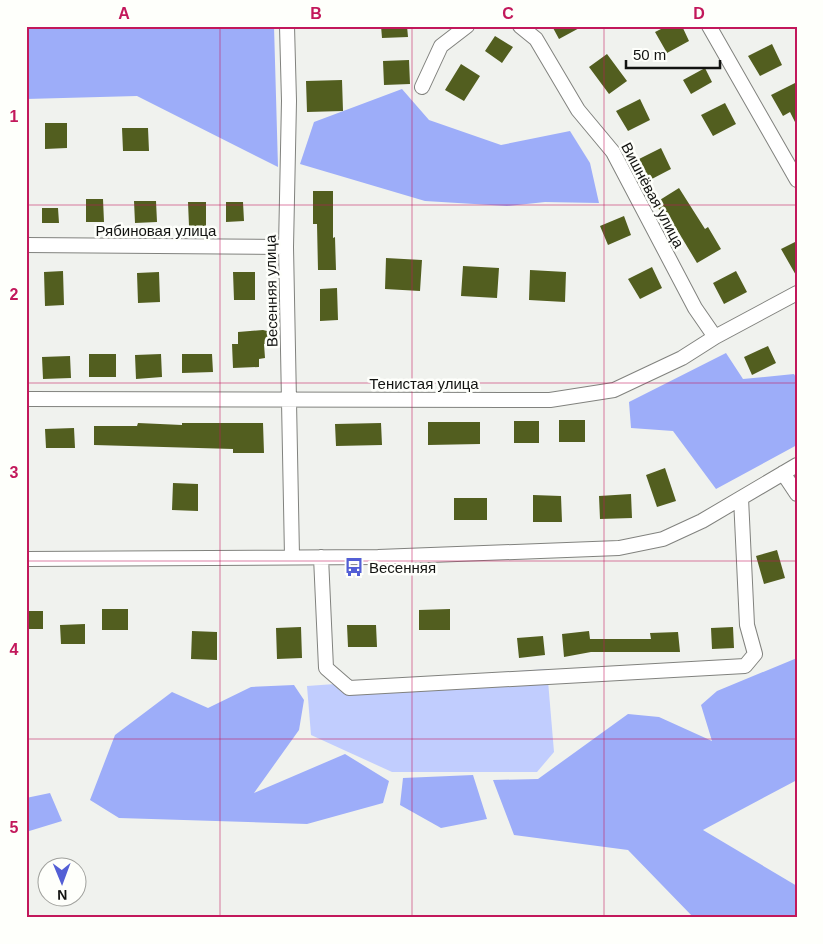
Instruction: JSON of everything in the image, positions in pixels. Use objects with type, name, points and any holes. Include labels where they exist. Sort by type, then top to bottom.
[{"type":"street","name":"Весенняя улица","points":[[287,26],[289,101],[286,247],[292,556]]},
{"type":"street","points":[[422,87],[441,46],[467,26]]},
{"type":"street","name":"Вишнёвая улица","points":[[520,26],[536,39],[578,110],[613,152],[695,308],[715,337]]},
{"type":"street","points":[[709,26],[797,180]]},
{"type":"street","name":"Рябиновая улица","points":[[26,246],[286,247]]},
{"type":"street","name":"Тенистая улица","points":[[26,399],[289,398],[550,400],[614,390],[682,358],[715,337],[797,293]]},
{"type":"street","points":[[26,559],[321,557],[619,548],[663,539],[702,522],[797,465]]},
{"type":"street","points":[[783,472],[797,494]]},
{"type":"street","points":[[321,557],[326,668],[349,688],[745,666],[755,654],[747,625],[741,498]]},
{"type":"shaded area","points":[[26,26],[274,26],[278,167],[137,96],[26,99]]},
{"type":"shaded area","points":[[402,89],[429,120],[501,145],[570,131],[590,163],[599,203],[545,202],[507,206],[425,201],[300,164],[314,122]]},
{"type":"shaded area","points":[[726,353],[743,379],[794,374],[797,379],[797,445],[716,489],[673,431],[631,428],[629,402]]},
{"type":"shaded area","points":[[797,658],[797,780],[703,830],[797,886],[797,918],[694,918],[628,850],[514,835],[493,780],[538,779],[628,714],[659,717],[712,741],[701,705],[717,691]]},
{"type":"shaded area","points":[[547,669],[554,752],[537,772],[392,772],[311,735],[307,686]]},
{"type":"shaded area","points":[[294,685],[304,700],[299,730],[254,793],[345,754],[389,781],[383,803],[307,824],[119,818],[90,800],[115,735],[172,692],[208,708],[251,687]]},
{"type":"shaded area","points":[[473,775],[487,819],[441,828],[400,805],[403,778]]},
{"type":"shaded area","points":[[50,793],[62,821],[26,832],[26,798]]},
{"type":"building","points":[[381,26],[407,26],[408,37],[382,38]]},
{"type":"building","points":[[552,26],[583,26],[559,39]]},
{"type":"building","points":[[667,26],[682,26],[689,41],[667,53],[655,32]]},
{"type":"building","points":[[495,36],[513,47],[502,63],[485,51]]},
{"type":"building","points":[[772,44],[782,65],[760,76],[748,56]]},
{"type":"building","points":[[607,54],[627,81],[609,94],[589,67]]},
{"type":"building","points":[[409,60],[410,84],[384,85],[383,61]]},
{"type":"building","points":[[461,64],[480,76],[464,101],[445,90]]},
{"type":"building","points":[[705,68],[712,82],[691,94],[683,80]]},
{"type":"building","points":[[342,80],[343,111],[307,112],[306,81]]},
{"type":"building","points":[[797,82],[797,126],[790,112],[783,116],[771,95]]},
{"type":"building","points":[[640,99],[650,120],[628,131],[616,111]]},
{"type":"building","points":[[725,103],[736,124],[713,136],[701,115]]},
{"type":"building","points":[[45,123],[67,123],[67,148],[45,149]]},
{"type":"building","points":[[122,128],[148,128],[149,151],[123,151]]},
{"type":"building","points":[[661,148],[671,169],[648,181],[637,160]]},
{"type":"building","points":[[679,188],[705,229],[708,227],[721,249],[697,263],[676,228],[672,230],[655,203]]},
{"type":"building","points":[[313,191],[333,191],[333,238],[335,237],[336,270],[318,270],[317,224],[313,224]]},
{"type":"building","points":[[86,199],[103,199],[104,222],[86,222]]},
{"type":"building","points":[[134,201],[156,201],[157,222],[135,223]]},
{"type":"building","points":[[188,202],[206,202],[206,226],[189,226]]},
{"type":"building","points":[[226,202],[243,202],[244,221],[226,222]]},
{"type":"building","points":[[42,208],[58,208],[59,223],[42,223]]},
{"type":"building","points":[[624,216],[631,235],[608,245],[600,226]]},
{"type":"building","points":[[797,241],[797,277],[781,249]]},
{"type":"building","points":[[386,258],[422,260],[420,291],[385,289]]},
{"type":"building","points":[[463,266],[499,268],[497,298],[461,296]]},
{"type":"building","points":[[652,267],[662,288],[640,299],[628,279]]},
{"type":"building","points":[[530,270],[566,272],[565,302],[529,300]]},
{"type":"building","points":[[63,271],[64,305],[45,306],[44,272]]},
{"type":"building","points":[[736,271],[747,292],[724,304],[713,283]]},
{"type":"building","points":[[159,272],[160,302],[138,303],[137,273]]},
{"type":"building","points":[[233,272],[255,272],[255,300],[234,300]]},
{"type":"building","points":[[337,288],[338,320],[320,321],[320,289]]},
{"type":"building","points":[[263,330],[271,332],[271,343],[264,344],[265,358],[259,359],[259,367],[233,368],[232,344],[238,344],[238,332]]},
{"type":"building","points":[[768,346],[776,363],[752,375],[744,357]]},
{"type":"building","points":[[89,354],[116,354],[116,377],[89,377]]},
{"type":"building","points":[[161,354],[162,377],[136,379],[135,355]]},
{"type":"building","points":[[182,354],[212,354],[213,372],[182,373]]},
{"type":"building","points":[[70,356],[71,378],[43,379],[42,357]]},
{"type":"building","points":[[559,420],[585,420],[585,442],[559,442]]},
{"type":"building","points":[[514,421],[539,421],[539,443],[514,443]]},
{"type":"building","points":[[428,422],[480,422],[480,444],[428,445]]},
{"type":"building","points":[[138,423],[182,425],[182,423],[263,423],[264,453],[233,453],[233,449],[94,445],[94,426],[137,426]]},
{"type":"building","points":[[381,423],[382,445],[336,446],[335,424]]},
{"type":"building","points":[[74,428],[75,448],[46,448],[45,429]]},
{"type":"building","points":[[665,468],[676,501],[657,507],[646,475]]},
{"type":"building","points":[[173,483],[198,484],[198,511],[172,510]]},
{"type":"building","points":[[631,494],[632,518],[600,519],[599,496]]},
{"type":"building","points":[[533,495],[561,496],[562,522],[533,522]]},
{"type":"building","points":[[454,498],[487,498],[487,520],[454,520]]},
{"type":"building","points":[[777,550],[785,578],[764,584],[756,556]]},
{"type":"building","points":[[102,609],[128,609],[128,630],[102,630]]},
{"type":"building","points":[[450,609],[450,630],[419,630],[419,610]]},
{"type":"building","points":[[26,611],[43,611],[43,629],[26,629]]},
{"type":"building","points":[[85,624],[85,644],[61,644],[60,625]]},
{"type":"building","points":[[347,625],[376,625],[377,647],[348,647]]},
{"type":"building","points":[[301,627],[302,658],[277,659],[276,628]]},
{"type":"building","points":[[733,627],[734,648],[712,649],[711,628]]},
{"type":"building","points":[[192,631],[217,632],[217,660],[191,659]]},
{"type":"building","points":[[589,631],[590,639],[651,639],[650,633],[678,632],[680,652],[591,652],[564,657],[562,634]]},
{"type":"building","points":[[543,636],[545,655],[519,658],[517,638]]},
{"type":"place","name":"Весенняя","points":[[354,567]]}]
